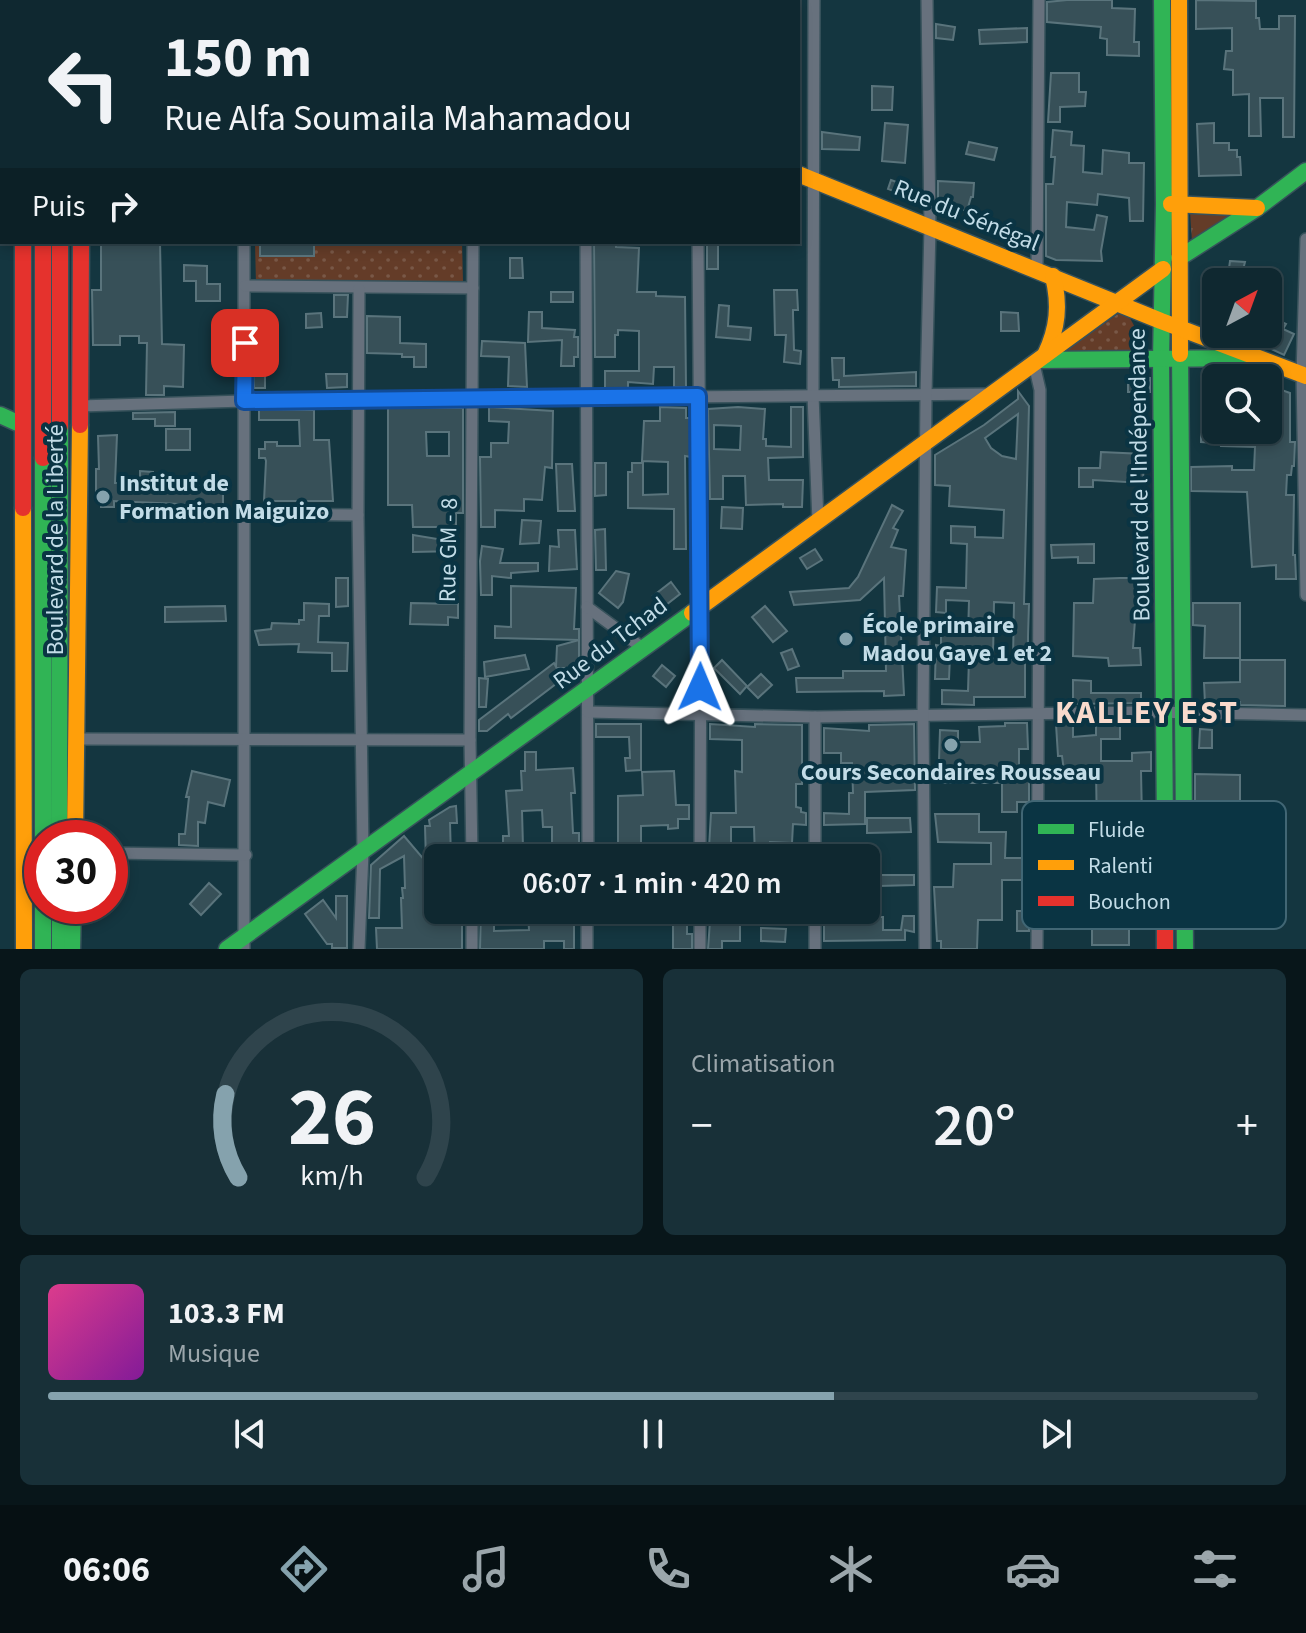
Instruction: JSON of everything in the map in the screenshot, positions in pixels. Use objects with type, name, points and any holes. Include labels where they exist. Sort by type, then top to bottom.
[{"type":"main road","name":"Boulevard de l'Indépendance","points":[[1162,0],[1172,204],[1179,258],[1183,801]]},
{"type":"main road","name":"Boulevard de l'Indépendance","points":[[1165,801],[1161,321],[1163,269],[1172,204],[1179,0]]},
{"type":"main road","points":[[1179,258],[1257,208],[1306,171]]},
{"type":"main road","name":"Rue du Sénégal","points":[[805,177],[1161,321],[1304,375]]},
{"type":"main road","points":[[1172,204],[1257,208]]},
{"type":"main road","name":"Boulevard de la Liberté","points":[[23,244],[24,949]]},
{"type":"main road","name":"Boulevard de la Liberté","points":[[43,244],[43,820]]},
{"type":"main road","name":"Boulevard de la Liberté","points":[[59,820],[60,244]]},
{"type":"main road","name":"Boulevard de la Liberté","points":[[75,820],[81,244]]},
{"type":"main road","name":"Rue du Tchad","points":[[227,949],[244,943],[701,604],[1163,269]]},
{"type":"main road","points":[[1045,272],[1059,310],[1057,327],[1039,360],[1259,358]]},
{"type":"main road","points":[[0,415],[22,425]]},
{"type":"main road","points":[[43,924],[43,949]]},
{"type":"main road","points":[[60,924],[60,949]]},
{"type":"main road","points":[[72,949],[73,924]]},
{"type":"main road","name":"Boulevard de l'Indépendance","points":[[1185,929],[1185,949]]},
{"type":"street","points":[[814,0],[805,177],[818,522]]},
{"type":"street","points":[[925,949],[923,716],[930,227],[927,0]]},
{"type":"street","points":[[1039,0],[1045,272]]},
{"type":"street","points":[[1306,239],[1306,595]]},
{"type":"street","points":[[244,244],[244,943]]},
{"type":"street","name":"Rue GM - 8","points":[[472,844],[473,244]]},
{"type":"street","points":[[586,244],[588,844]]},
{"type":"street","points":[[698,244],[700,844]]},
{"type":"street","points":[[245,286],[473,288]]},
{"type":"street","points":[[359,289],[358,515],[363,852],[359,949]]},
{"type":"street","points":[[1037,801],[1039,360]]},
{"type":"street","points":[[80,406],[358,399],[992,394]]},
{"type":"street","points":[[245,514],[358,515]]},
{"type":"street","points":[[587,607],[644,649]]},
{"type":"street","points":[[588,712],[815,717],[1165,712],[1306,715]]},
{"type":"street","points":[[815,717],[815,844]]},
{"type":"street","points":[[77,739],[470,740]]},
{"type":"street","points":[[128,853],[246,855]]},
{"type":"street","points":[[472,924],[472,949]]},
{"type":"street","points":[[587,924],[587,949]]},
{"type":"street","points":[[700,924],[700,949]]},
{"type":"street","points":[[815,924],[815,949]]},
{"type":"green space","points":[[1190,211],[1230,214],[1231,219],[1192,242]]},
{"type":"green space","points":[[255,244],[462,244],[463,282],[256,284]]},
{"type":"green space","points":[[1125,309],[1144,344],[1143,352],[1068,352],[1067,349]]},
{"type":"building","points":[[1112,0],[1112,8],[1135,9],[1134,42],[1139,42],[1139,56],[1107,55],[1107,39],[1100,38],[1101,27],[1047,22],[1047,2]]},
{"type":"building","points":[[1196,0],[1256,1],[1256,18],[1259,18],[1260,29],[1279,29],[1279,16],[1295,16],[1294,137],[1283,137],[1283,98],[1260,98],[1261,136],[1249,136],[1249,94],[1233,95],[1233,70],[1224,69],[1226,51],[1232,51],[1232,28],[1196,29]]},
{"type":"building","points":[[936,24],[955,27],[953,40],[936,38]]},
{"type":"building","points":[[1027,28],[1027,42],[980,44],[979,30]]},
{"type":"building","points":[[1051,73],[1079,73],[1079,92],[1086,92],[1085,106],[1060,107],[1060,122],[1048,122]]},
{"type":"building","points":[[872,86],[893,87],[892,110],[872,110]]},
{"type":"building","points":[[885,123],[908,125],[905,163],[882,161]]},
{"type":"building","points":[[1214,123],[1214,143],[1229,143],[1229,150],[1237,150],[1241,175],[1199,176],[1197,124]]},
{"type":"building","points":[[1053,130],[1072,132],[1071,145],[1084,146],[1083,172],[1102,174],[1103,150],[1129,153],[1129,163],[1144,163],[1143,221],[1130,221],[1129,198],[1098,194],[1097,205],[1067,202],[1066,227],[1094,230],[1097,215],[1107,217],[1102,261],[1056,260],[1046,256],[1046,184],[1053,184]]},
{"type":"building","points":[[822,132],[860,137],[859,150],[822,149]]},
{"type":"building","points":[[969,142],[997,148],[994,160],[966,154]]},
{"type":"building","points":[[891,180],[913,188],[910,197],[888,189]]},
{"type":"building","points":[[938,181],[974,183],[973,197],[967,211],[938,202]]},
{"type":"building","points":[[101,244],[160,244],[162,344],[184,345],[183,387],[164,386],[164,395],[146,395],[147,343],[139,343],[139,336],[120,336],[120,345],[93,345],[92,290],[101,290]]},
{"type":"building","points":[[260,244],[314,244],[314,256],[260,256]]},
{"type":"building","points":[[594,244],[639,248],[637,292],[685,297],[686,387],[674,387],[674,367],[654,367],[653,384],[628,382],[628,388],[605,388],[605,371],[639,371],[639,331],[618,330],[618,335],[615,335],[615,357],[595,357]]},
{"type":"building","points":[[707,244],[718,244],[718,269],[707,269]]},
{"type":"building","points":[[510,258],[522,258],[523,278],[510,278]]},
{"type":"building","points":[[1230,261],[1245,262],[1244,268],[1229,268]]},
{"type":"building","points":[[184,265],[207,266],[207,284],[220,284],[220,301],[196,301],[196,281],[184,281]]},
{"type":"building","points":[[774,290],[797,290],[798,310],[793,310],[794,350],[801,351],[800,364],[784,362],[786,335],[775,335]]},
{"type":"building","points":[[551,292],[573,292],[573,302],[551,302]]},
{"type":"building","points":[[334,295],[348,295],[347,317],[334,317]]},
{"type":"building","points":[[719,305],[729,306],[728,326],[751,328],[750,340],[716,337]]},
{"type":"building","points":[[529,312],[542,312],[542,328],[575,330],[578,357],[574,357],[574,366],[561,366],[562,340],[528,342]]},
{"type":"building","points":[[1001,312],[1018,313],[1019,331],[1001,331]]},
{"type":"building","points":[[321,313],[322,327],[306,328],[306,314]]},
{"type":"building","points":[[367,316],[400,317],[400,343],[426,344],[426,367],[414,367],[414,357],[402,357],[402,354],[367,353]]},
{"type":"building","points":[[1282,322],[1286,324],[1283,329],[1294,334],[1284,355],[1269,348],[1282,348]]},
{"type":"building","points":[[482,341],[525,343],[527,387],[508,386],[509,357],[481,356]]},
{"type":"building","points":[[832,358],[844,358],[844,376],[916,372],[916,386],[839,387],[839,380],[833,380]]},
{"type":"building","points":[[253,359],[265,359],[265,388],[254,388]]},
{"type":"building","points":[[326,374],[347,374],[347,387],[327,388]]},
{"type":"building","points":[[1128,377],[1150,378],[1150,392],[1128,392]]},
{"type":"building","points":[[1201,380],[1202,442],[1201,442]]},
{"type":"building","points":[[1282,390],[1290,393],[1290,442],[1295,442],[1294,466],[1291,475],[1287,475],[1286,495],[1294,495],[1293,555],[1296,579],[1276,579],[1276,565],[1252,567],[1247,492],[1191,491],[1191,467],[1232,466],[1232,470],[1254,470],[1255,447],[1221,446],[1282,444]]},
{"type":"building","points":[[1018,391],[1029,406],[1024,604],[1029,604],[1025,697],[974,697],[974,705],[942,704],[942,690],[968,691],[969,658],[950,656],[949,679],[935,679],[936,645],[941,646],[941,633],[968,634],[969,601],[946,600],[946,613],[936,612],[937,587],[966,588],[967,544],[951,543],[951,526],[975,527],[975,537],[1003,538],[1004,510],[949,506],[950,486],[935,485],[935,455],[984,425],[1018,399]],"holes":[[[1018,414],[1016,459],[1002,456],[991,448],[985,438]],[[994,602],[1014,603],[1013,659],[993,659]]]},
{"type":"building","points":[[489,407],[553,411],[552,468],[545,467],[542,500],[524,499],[524,511],[495,510],[495,527],[481,527],[480,457],[491,457],[491,443],[508,443],[509,422],[489,421]]},
{"type":"building","points":[[660,407],[686,408],[686,418],[691,418],[691,457],[685,456],[686,549],[674,549],[674,509],[628,508],[628,472],[632,472],[632,463],[643,463],[643,495],[668,494],[668,462],[642,461],[644,421],[660,421]]},
{"type":"building","points":[[791,407],[803,407],[803,457],[768,458],[769,480],[803,480],[802,507],[746,505],[745,476],[723,476],[723,499],[710,499],[708,409],[765,409],[763,439],[766,439],[766,446],[791,447]],"holes":[[[714,425],[741,426],[740,450],[714,449]]]},
{"type":"building","points":[[388,408],[463,408],[463,513],[456,513],[456,527],[413,527],[412,505],[388,505]],"holes":[[[426,432],[449,432],[449,456],[427,456]]]},
{"type":"building","points":[[259,409],[314,410],[314,440],[329,440],[333,501],[264,501],[266,461],[259,458],[259,449],[265,449],[265,442],[277,442],[277,446],[300,446],[299,420],[259,420]]},
{"type":"building","points":[[175,412],[175,426],[155,426],[155,419],[133,419],[133,413]]},
{"type":"building","points":[[166,429],[190,429],[190,450],[166,450]]},
{"type":"building","points":[[117,435],[115,483],[140,483],[140,471],[153,472],[153,482],[223,483],[223,506],[114,501],[114,507],[101,507],[101,497],[96,497],[98,436]]},
{"type":"building","points":[[1101,452],[1144,454],[1143,483],[1093,480],[1093,487],[1079,487],[1079,468],[1100,468]]},
{"type":"building","points":[[595,463],[606,463],[606,495],[595,496]]},
{"type":"building","points":[[556,464],[572,464],[575,511],[558,511]]},
{"type":"building","points":[[892,505],[903,511],[893,528],[898,530],[891,547],[906,550],[903,596],[899,596],[904,695],[884,696],[884,691],[797,692],[796,678],[843,678],[843,671],[886,671],[884,578],[860,600],[794,605],[790,592],[849,588],[858,577]]},
{"type":"building","points":[[722,507],[743,508],[742,529],[721,528]]},
{"type":"building","points":[[522,520],[541,521],[539,543],[520,544]]},
{"type":"building","points":[[605,529],[606,570],[596,570],[595,530]]},
{"type":"building","points":[[558,530],[575,530],[577,569],[549,571],[550,546],[559,547]]},
{"type":"building","points":[[413,535],[456,542],[457,551],[413,552]]},
{"type":"building","points":[[1094,544],[1094,563],[1078,563],[1078,557],[1052,558],[1051,545]]},
{"type":"building","points":[[482,546],[503,549],[500,563],[538,563],[538,571],[511,573],[511,578],[492,576],[492,595],[481,595]]},
{"type":"building","points":[[815,549],[822,560],[807,569],[800,558]]},
{"type":"building","points":[[616,571],[629,574],[623,602],[618,608],[599,593]]},
{"type":"building","points":[[336,578],[348,578],[348,606],[336,607]]},
{"type":"building","points":[[1138,578],[1133,648],[1140,648],[1141,665],[1109,666],[1108,658],[1073,656],[1074,603],[1093,603],[1094,579]]},
{"type":"building","points":[[671,582],[680,594],[662,608],[653,596]]},
{"type":"building","points":[[511,586],[576,588],[574,629],[579,629],[579,640],[495,638],[495,626],[511,627]]},
{"type":"building","points":[[304,603],[329,604],[329,616],[319,616],[318,642],[348,643],[347,671],[332,671],[332,653],[298,652],[299,644],[259,645],[255,631],[271,629],[272,623],[299,624],[299,620],[304,620]]},
{"type":"building","points":[[411,603],[458,604],[458,618],[448,617],[448,625],[410,624]]},
{"type":"building","points":[[1193,603],[1240,603],[1240,658],[1204,658],[1205,626],[1193,625]]},
{"type":"building","points":[[225,606],[226,621],[165,622],[165,607]]},
{"type":"building","points":[[765,606],[787,631],[773,642],[752,617]]},
{"type":"building","points":[[579,640],[579,668],[557,668],[565,677],[511,718],[508,714],[487,731],[479,731],[479,720],[554,663],[556,667],[557,646]]},
{"type":"building","points":[[792,649],[799,666],[788,670],[781,653]]},
{"type":"building","points":[[525,655],[529,669],[485,677],[484,662]]},
{"type":"building","points":[[722,660],[747,686],[740,694],[714,668]]},
{"type":"building","points":[[1240,660],[1285,660],[1285,706],[1205,703],[1204,683],[1240,682]]},
{"type":"building","points":[[662,665],[675,676],[666,687],[653,676]]},
{"type":"building","points":[[761,674],[772,685],[758,698],[747,687]]},
{"type":"building","points":[[479,678],[488,679],[486,707],[479,707]]},
{"type":"building","points":[[1073,680],[1091,681],[1091,693],[1141,693],[1141,703],[1073,704]]},
{"type":"building","points":[[1005,723],[1027,723],[1028,749],[1019,749],[1019,780],[1029,780],[1029,801],[1017,802],[1017,812],[1002,812],[1002,783],[942,783],[940,730],[958,731],[958,742],[980,742],[979,727],[1005,726]]},
{"type":"building","points":[[596,724],[641,724],[641,770],[626,771],[625,758],[630,758],[629,737],[596,737]]},
{"type":"building","points":[[710,724],[755,727],[755,724],[802,725],[802,784],[796,784],[796,807],[806,813],[806,825],[793,824],[792,843],[755,844],[754,827],[731,827],[731,844],[709,844],[711,813],[736,813],[735,771],[742,772],[742,740],[710,739]]},
{"type":"building","points":[[914,724],[915,790],[865,792],[865,824],[824,825],[824,813],[849,814],[849,793],[853,793],[852,763],[841,763],[841,753],[824,753],[824,728],[869,731],[869,725]]},
{"type":"building","points":[[1056,724],[1073,724],[1073,737],[1096,735],[1096,724],[1120,724],[1120,739],[1101,739],[1101,761],[1132,761],[1132,753],[1151,752],[1151,771],[1141,771],[1142,801],[1096,801],[1096,770],[1064,771],[1062,756],[1058,756]]},
{"type":"building","points":[[1200,729],[1212,730],[1212,748],[1199,748]]},
{"type":"building","points":[[525,752],[536,752],[536,770],[573,768],[573,833],[579,833],[579,843],[552,844],[552,827],[543,827],[542,810],[522,811],[523,844],[503,844],[503,836],[509,836],[506,791],[522,790],[521,771],[525,771]]},
{"type":"building","points":[[192,771],[230,780],[224,806],[208,802],[205,823],[198,822],[198,846],[179,845],[179,834],[185,834],[189,797],[186,797]]},
{"type":"building","points":[[674,771],[676,805],[689,805],[689,819],[678,819],[678,828],[668,829],[668,825],[641,826],[641,844],[618,844],[618,796],[643,795],[642,772]]},
{"type":"building","points":[[1195,774],[1240,775],[1240,801],[1195,801]]},
{"type":"building","points":[[456,806],[457,823],[450,823],[451,844],[426,844],[425,826],[430,826],[429,820]]},
{"type":"building","points":[[935,814],[979,814],[979,832],[1006,832],[1005,858],[1022,858],[1022,880],[1002,880],[1002,920],[978,920],[977,949],[941,949],[941,941],[937,941],[934,887],[953,887],[954,864],[991,864],[991,843],[938,842]]},
{"type":"building","points":[[867,818],[910,818],[911,832],[867,833]]},
{"type":"building","points":[[404,836],[424,860],[424,924],[462,924],[462,949],[377,949],[376,928],[402,928],[404,856],[380,869],[379,918],[369,918],[371,865]]},
{"type":"building","points":[[880,875],[914,875],[914,885],[880,886]]},
{"type":"building","points":[[209,883],[221,894],[201,915],[190,904]]},
{"type":"building","points":[[336,896],[347,896],[347,948],[332,948],[332,944],[327,944],[305,914],[323,900],[336,918]]},
{"type":"building","points":[[1017,911],[1022,911],[1022,929],[1029,931],[1017,931]]},
{"type":"building","points":[[903,916],[914,916],[914,932],[905,930],[905,940],[824,941],[824,924],[880,924],[880,917],[883,917],[883,930],[901,930]]},
{"type":"building","points":[[481,924],[494,924],[494,931],[529,930],[529,924],[574,924],[574,949],[564,949],[564,941],[544,941],[544,949],[480,949]]},
{"type":"building","points":[[673,924],[687,924],[687,934],[692,934],[692,949],[673,949]]},
{"type":"building","points":[[710,924],[740,924],[740,941],[722,941],[722,949],[708,949]]},
{"type":"building","points":[[761,928],[786,929],[785,942],[761,941]]},
{"type":"building","points":[[1092,929],[1129,929],[1129,945],[1092,945]]},
{"type":"traffic: fast","points":[[1162,0],[1165,801]]},
{"type":"traffic: fast","points":[[1179,258],[1257,208],[1306,171]]},
{"type":"traffic: fast","points":[[1180,354],[1184,801]]},
{"type":"traffic: fast","points":[[1039,360],[1250,358]]},
{"type":"traffic: fast","points":[[0,415],[22,425]]},
{"type":"traffic: fast","points":[[59,820],[60,426]]},
{"type":"traffic: fast","points":[[43,458],[43,820]]},
{"type":"traffic: fast","points":[[227,949],[692,613]]},
{"type":"traffic: fast","points":[[43,924],[43,949]]},
{"type":"traffic: fast","points":[[60,924],[60,949]]},
{"type":"traffic: fast","points":[[72,949],[73,924]]},
{"type":"traffic: fast","points":[[1185,929],[1185,949]]},
{"type":"traffic: slow","points":[[1179,0],[1180,354]]},
{"type":"traffic: slow","points":[[800,175],[1161,321],[1306,376]]},
{"type":"traffic: slow","points":[[1171,204],[1257,208]]},
{"type":"traffic: slow","points":[[692,613],[1163,269]]},
{"type":"traffic: slow","points":[[1045,355],[1056,316],[1057,297],[1053,276]]},
{"type":"traffic: slow","points":[[75,820],[80,425]]},
{"type":"traffic: slow","points":[[23,508],[24,949]]},
{"type":"traffic: jam","points":[[23,244],[23,508]]},
{"type":"traffic: jam","points":[[43,244],[43,458]]},
{"type":"traffic: jam","points":[[60,244],[60,426]]},
{"type":"traffic: jam","points":[[80,425],[81,244]]},
{"type":"traffic: jam","points":[[1165,929],[1165,949]]},
{"type":"place","name":"Institut de Formation Maiguizo","points":[[103,497]]},
{"type":"place","name":"École primaire Madou Gaye 1 et 2","points":[[846,639]]},
{"type":"place","name":"Cours Secondaires Rousseau","points":[[951,745]]},
{"type":"district","name":"KALLEY EST","points":[[1147,712]]},
{"type":"route","points":[[245,343],[244,401],[698,396],[700,687]]}]
